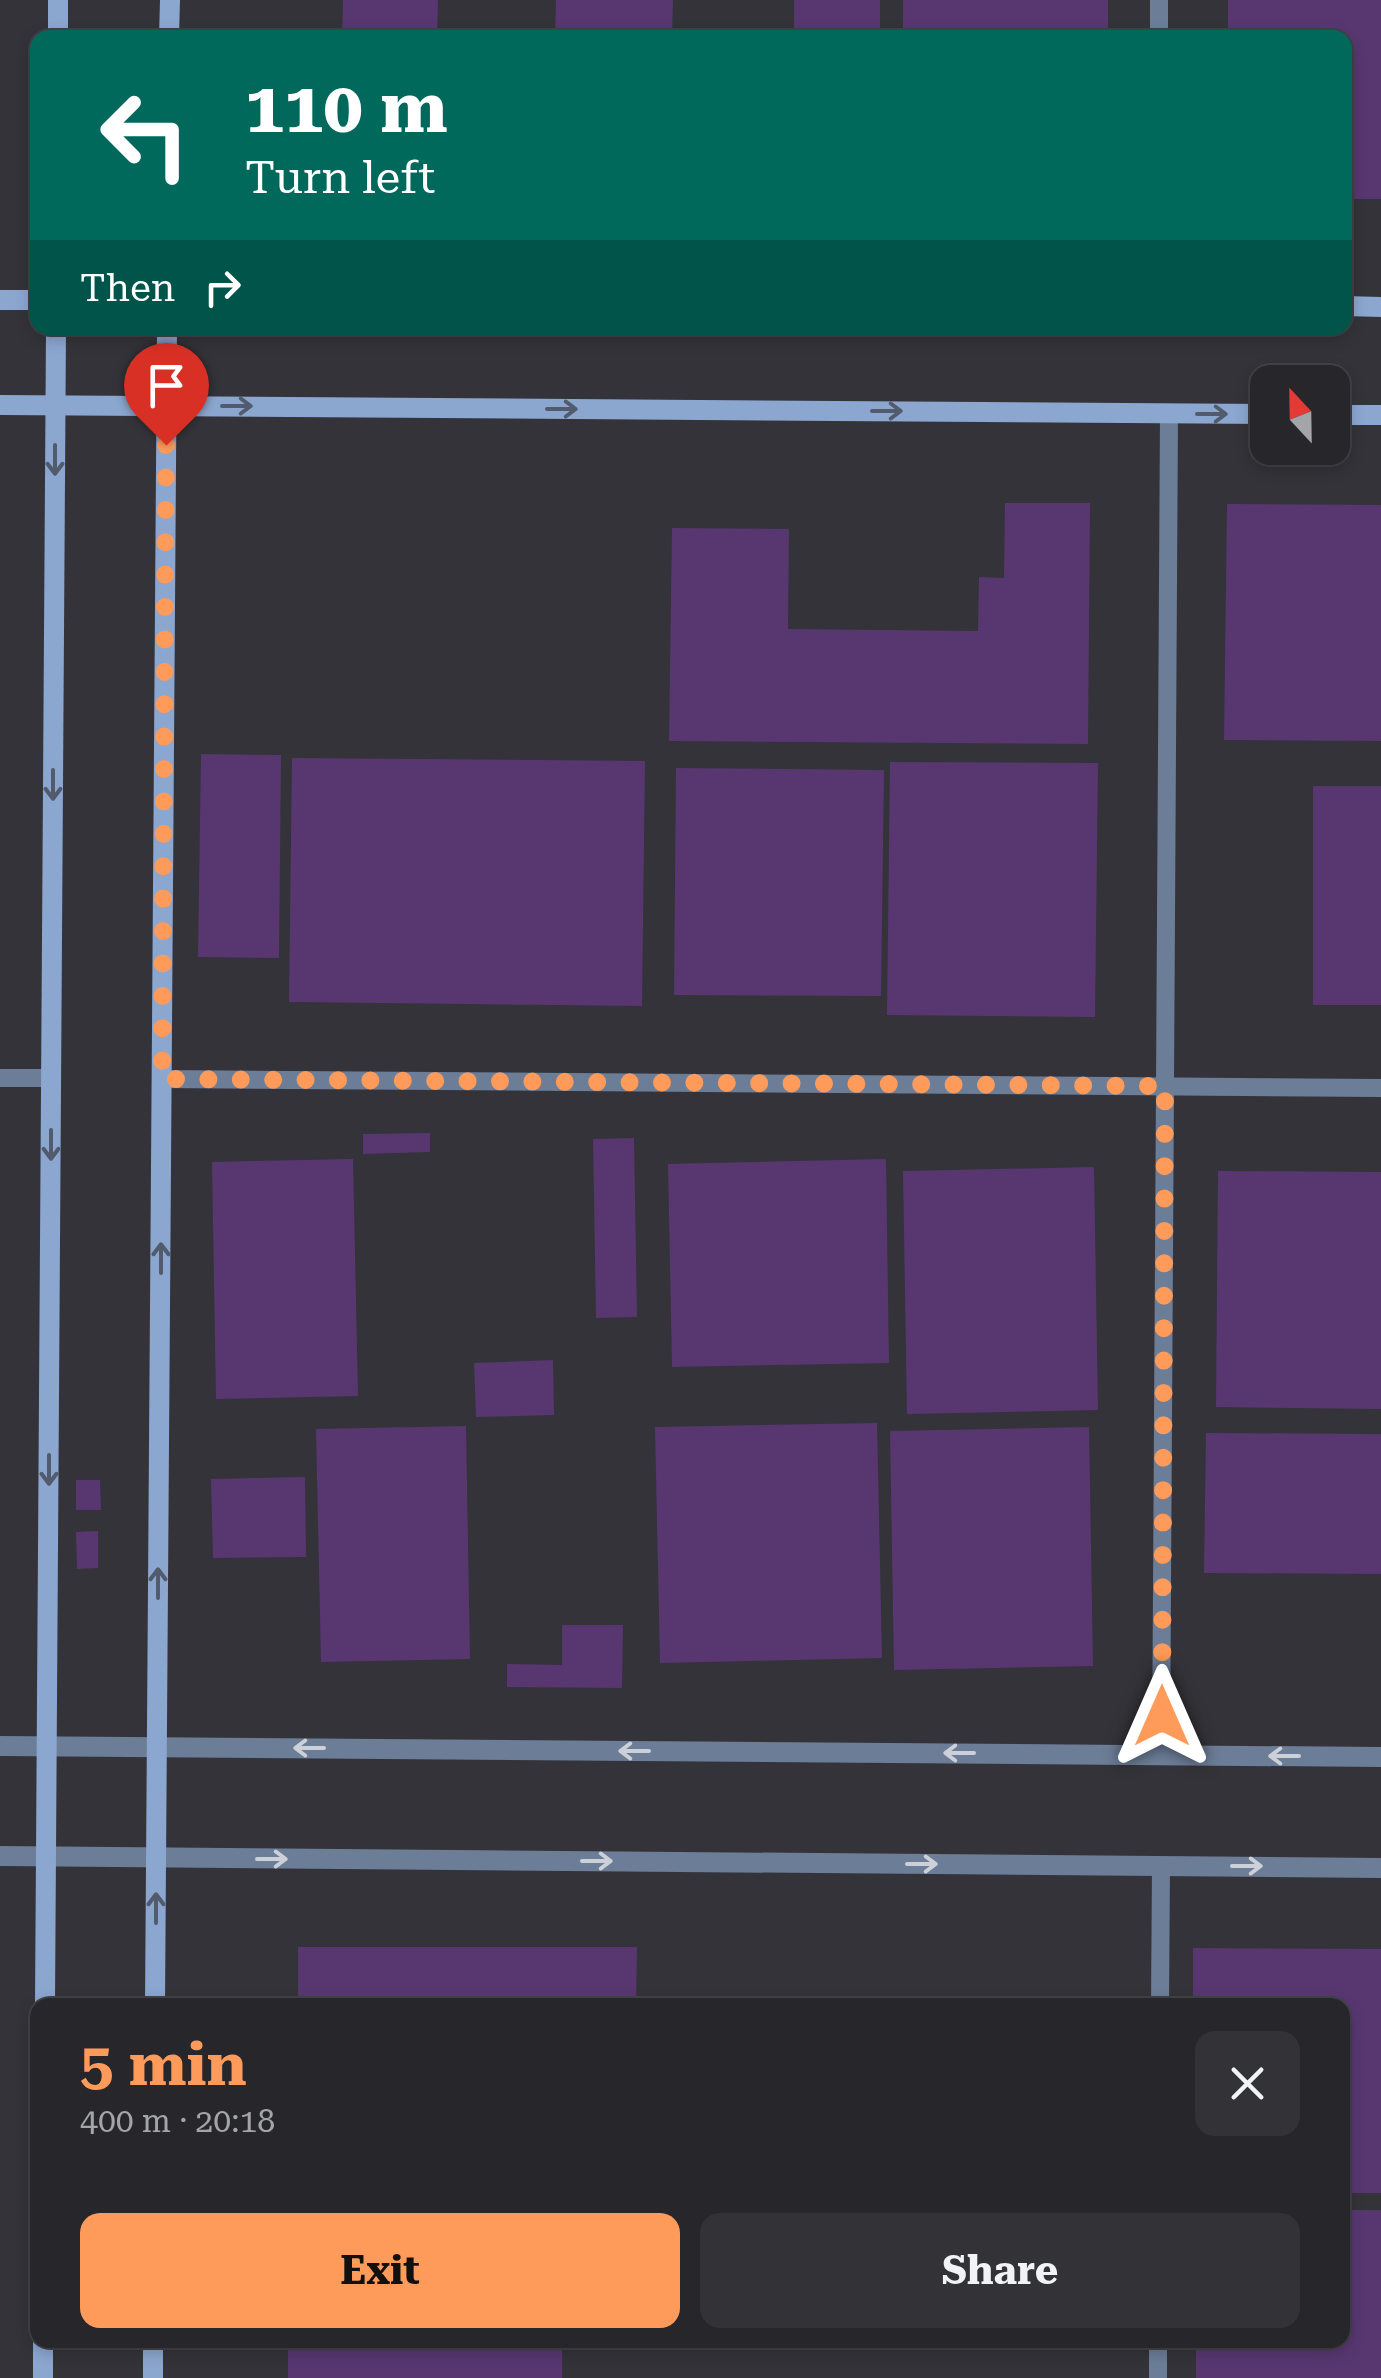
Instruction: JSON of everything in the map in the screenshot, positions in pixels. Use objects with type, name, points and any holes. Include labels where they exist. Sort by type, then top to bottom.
[{"type":"street","points":[[58,0],[58,30]]},
{"type":"street","points":[[170,0],[170,30]]},
{"type":"street","points":[[0,300],[30,300]]},
{"type":"street","points":[[1352,306],[1381,306]]},
{"type":"street","points":[[46,1998],[56,335]]},
{"type":"street","points":[[155,1998],[167,335]]},
{"type":"street","points":[[0,404],[1250,414]]},
{"type":"street","points":[[1350,415],[1381,415]]},
{"type":"street","points":[[0,1746],[1381,1756]]},
{"type":"street","points":[[0,1856],[1381,1868]]},
{"type":"street","points":[[43,2348],[43,2378]]},
{"type":"street","points":[[153,2348],[153,2378]]},
{"type":"lane","points":[[1159,0],[1159,30]]},
{"type":"lane","points":[[1162,1755],[1169,414]]},
{"type":"lane","points":[[0,1078],[51,1078]]},
{"type":"lane","points":[[162,1079],[1381,1088]]},
{"type":"lane","points":[[1160,1998],[1161,1866]]},
{"type":"lane","points":[[1158,2348],[1158,2378]]},
{"type":"building","points":[[343,0],[438,0],[437,30],[342,30]]},
{"type":"building","points":[[556,0],[673,0],[672,30],[555,30]]},
{"type":"building","points":[[794,0],[880,0],[880,30],[794,30]]},
{"type":"building","points":[[903,0],[1108,0],[1108,30],[903,30]]},
{"type":"building","points":[[1228,0],[1381,0],[1381,199],[1352,199],[1352,30],[1228,30]]},
{"type":"building","points":[[1005,503],[1090,503],[1088,744],[669,741],[672,528],[789,529],[788,629],[978,631],[979,577],[1004,578]]},
{"type":"building","points":[[1227,504],[1381,505],[1381,741],[1224,740]]},
{"type":"building","points":[[201,754],[281,755],[279,958],[198,957]]},
{"type":"building","points":[[292,758],[645,761],[642,1006],[289,1002]]},
{"type":"building","points":[[890,762],[1098,763],[1095,1017],[887,1015]]},
{"type":"building","points":[[676,768],[884,770],[881,996],[674,995]]},
{"type":"building","points":[[1313,786],[1381,786],[1381,1005],[1313,1005]]},
{"type":"building","points":[[430,1133],[430,1152],[363,1154],[363,1134]]},
{"type":"building","points":[[634,1138],[637,1317],[596,1318],[593,1139]]},
{"type":"building","points":[[353,1159],[358,1396],[216,1399],[212,1162]]},
{"type":"building","points":[[886,1159],[889,1363],[672,1367],[668,1164]]},
{"type":"building","points":[[1094,1167],[1098,1410],[907,1414],[903,1171]]},
{"type":"building","points":[[1218,1171],[1381,1172],[1381,1409],[1216,1407]]},
{"type":"building","points":[[553,1360],[554,1415],[476,1417],[474,1363]]},
{"type":"building","points":[[877,1423],[882,1658],[660,1663],[655,1427]]},
{"type":"building","points":[[466,1426],[470,1659],[321,1662],[316,1429]]},
{"type":"building","points":[[1089,1427],[1093,1666],[894,1670],[890,1431]]},
{"type":"building","points":[[1206,1433],[1381,1434],[1381,1574],[1204,1573]]},
{"type":"building","points":[[305,1477],[306,1557],[213,1558],[211,1479]]},
{"type":"building","points":[[76,1480],[100,1480],[101,1510],[76,1510]]},
{"type":"building","points":[[98,1531],[98,1568],[77,1569],[76,1532]]},
{"type":"building","points":[[562,1625],[623,1625],[622,1688],[507,1687],[507,1664],[562,1665]]},
{"type":"building","points":[[298,1947],[637,1947],[636,1998],[298,1998]]},
{"type":"building","points":[[1193,1948],[1381,1949],[1381,2193],[1350,2193],[1350,1998],[1193,1998]]},
{"type":"building","points":[[1350,2210],[1381,2210],[1381,2378],[1196,2378],[1196,2348],[1350,2348]]},
{"type":"building","points":[[288,2348],[562,2348],[562,2378],[288,2378]]},
{"type":"route","points":[[166,445],[162,1079],[1165,1086],[1162,1716]]}]
